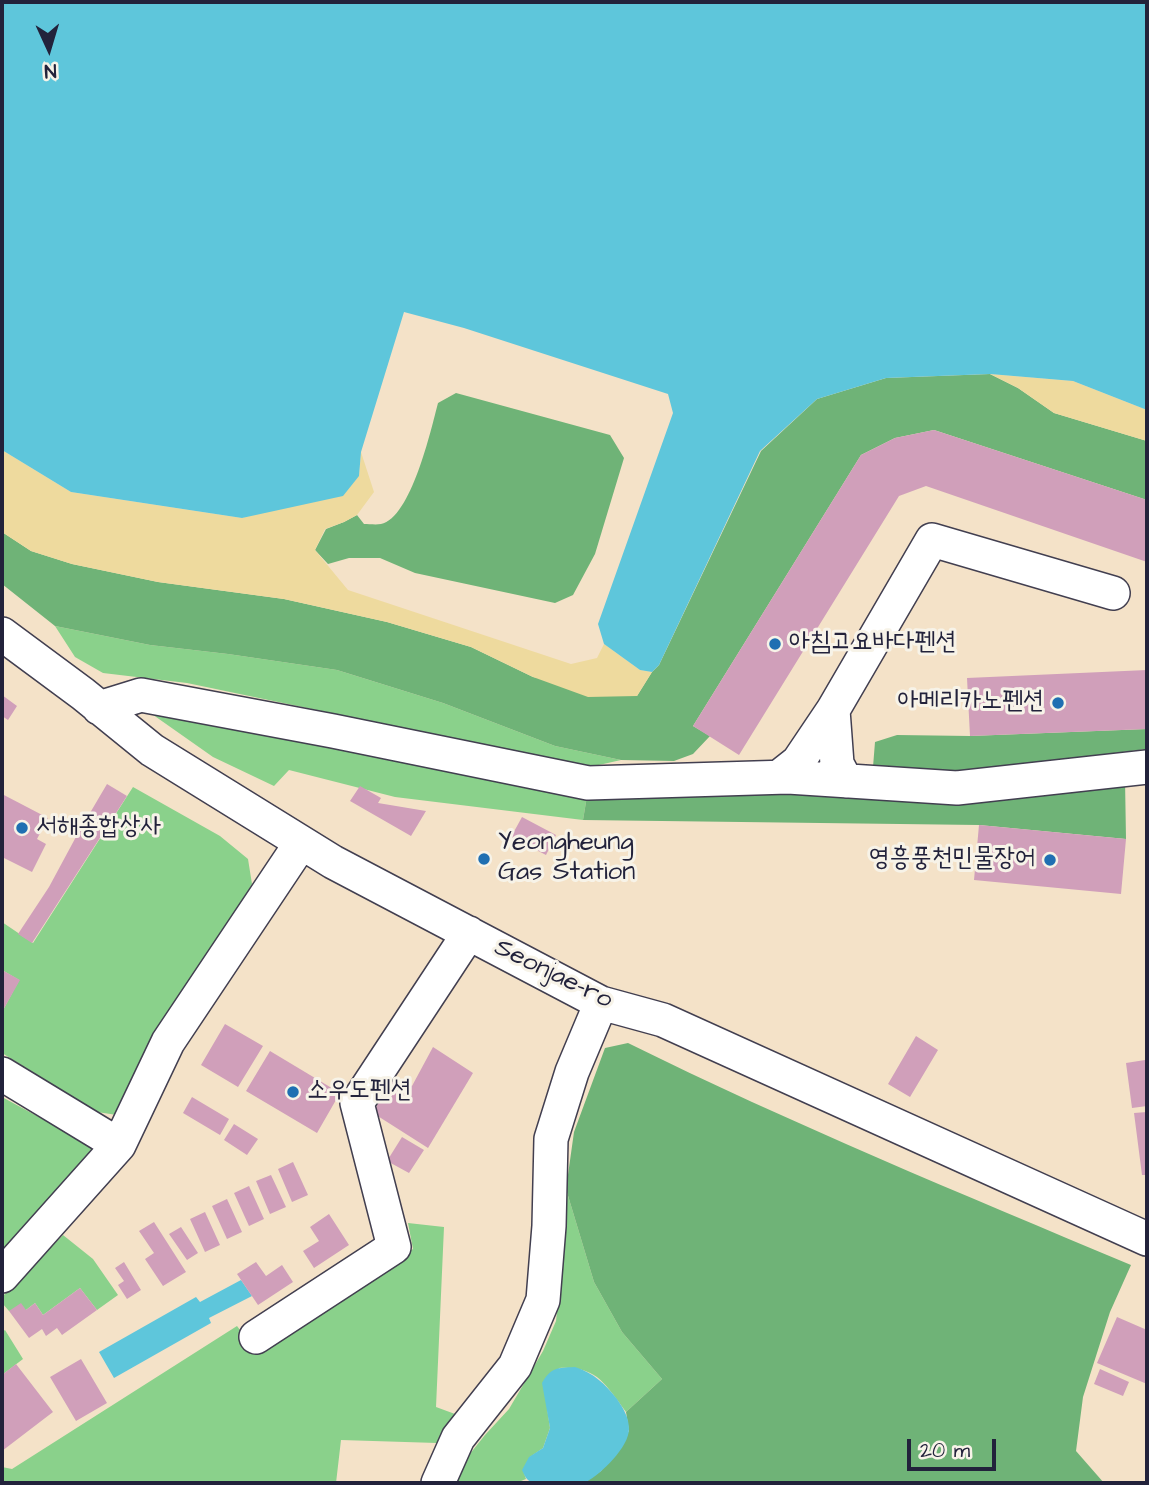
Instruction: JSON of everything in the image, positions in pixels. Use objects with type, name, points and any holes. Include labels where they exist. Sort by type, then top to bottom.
[{"type":"street","points":[[779,777],[798,762],[833,710],[932,540],[1113,593]]},
{"type":"street","name":"Seonjae-ro","points":[[2,634],[152,750],[333,862],[601,1003],[663,1020],[1147,1239]]},
{"type":"street","points":[[99,708],[141,695],[588,783],[779,777],[957,788],[1147,766]]},
{"type":"street","points":[[833,710],[838,764],[846,781]]},
{"type":"street","points":[[2,1276],[119,1145],[168,1042],[301,843]]},
{"type":"street","points":[[256,1337],[394,1247],[357,1103],[469,933]]},
{"type":"street","points":[[438,1483],[458,1438],[515,1366],[543,1300],[549,1226],[551,1139],[572,1072],[601,1003]]},
{"type":"street","points":[[2,1074],[119,1145]]},
{"type":"green space","points":[[990,374],[1018,388],[1054,413],[1147,441],[1147,500],[934,430],[895,438],[861,455],[693,726],[710,736],[693,754],[674,761],[621,760],[555,746],[443,703],[337,670],[150,645],[55,626],[2,584],[2,532],[31,551],[72,564],[158,582],[284,599],[387,622],[471,647],[533,677],[637,696],[659,665],[761,451],[817,399],[886,378]]},
{"type":"green space","points":[[456,393],[610,435],[624,458],[595,554],[573,595],[555,603],[415,573],[380,558],[349,558],[328,564],[315,550],[326,529],[357,515],[364,524],[381,524],[392,518],[402,506],[418,471],[438,403]]},
{"type":"green space","points":[[55,626],[150,645],[337,670],[443,703],[555,746],[621,760],[590,767],[187,683],[103,673],[75,657]]},
{"type":"green space","points":[[149,712],[587,796],[583,820],[395,797],[289,770],[274,786],[213,757]]},
{"type":"green space","points":[[1147,729],[1147,749],[960,772],[873,767],[875,742],[897,735],[970,736]]},
{"type":"green space","points":[[1125,779],[1126,839],[979,825],[583,820],[587,796]]},
{"type":"green space","points":[[133,787],[220,836],[248,859],[252,884],[117,1115],[97,1112],[2,1053],[2,1012],[19,980],[2,970],[2,922],[33,943]]},
{"type":"green space","points":[[628,1043],[815,1130],[1131,1265],[1110,1312],[1083,1397],[1076,1451],[1104,1483],[583,1483],[601,1471],[629,1431],[626,1412],[662,1379],[622,1332],[594,1282],[566,1189],[574,1132],[605,1048]]},
{"type":"green space","points":[[2,1097],[96,1148],[2,1255]]},
{"type":"green space","points":[[566,1189],[594,1282],[622,1332],[662,1379],[626,1412],[599,1379],[583,1370],[559,1368],[547,1408],[550,1428],[543,1448],[530,1457],[523,1470],[526,1479],[516,1483],[452,1483],[469,1455],[509,1409],[543,1351],[556,1321],[563,1257]]},
{"type":"green space","points":[[408,1223],[444,1227],[436,1407],[455,1414],[437,1443],[341,1440],[336,1483],[2,1483],[2,1467],[12,1469],[237,1326],[258,1353],[413,1249]]},
{"type":"green space","points":[[63,1235],[93,1259],[118,1295],[97,1310],[80,1288],[43,1315],[35,1303],[26,1310],[9,1311],[2,1303],[2,1297]]},
{"type":"green space","points":[[5,1330],[23,1359],[2,1375],[2,1332]]},
{"type":"sand","points":[[990,374],[1073,381],[1147,410],[1147,441],[1054,413],[1018,388]]},
{"type":"sand","points":[[2,450],[71,492],[242,518],[359,476],[361,452],[374,492],[357,515],[325,529],[315,550],[348,590],[571,664],[597,658],[604,644],[640,670],[652,672],[637,696],[588,697],[533,677],[471,647],[387,622],[284,599],[158,582],[72,564],[31,551],[2,532]]},
{"type":"water","points":[[2,2],[1147,2],[1147,410],[1073,381],[990,374],[886,378],[817,399],[760,451],[659,665],[652,672],[640,670],[604,644],[598,624],[673,413],[668,394],[464,328],[404,312],[361,452],[359,476],[343,496],[242,518],[71,492],[2,450]]},
{"type":"water","points":[[241,1280],[252,1296],[209,1318],[211,1323],[114,1378],[99,1352],[196,1297],[200,1302]]},
{"type":"water","points":[[575,1367],[599,1380],[617,1399],[628,1421],[628,1436],[613,1459],[586,1482],[532,1482],[522,1470],[529,1457],[543,1448],[550,1428],[542,1383],[555,1369]]},
{"type":"building","name":"아침고요바다펜션","points":[[934,430],[1147,500],[1147,562],[926,486],[899,496],[739,755],[693,726],[861,455],[895,438]]},
{"type":"building","name":"아메리카노펜션","points":[[1147,670],[1147,729],[970,736],[967,678]]},
{"type":"building","points":[[2,695],[17,706],[8,720],[2,716]]},
{"type":"building","points":[[107,784],[127,796],[32,943],[18,934],[49,887]]},
{"type":"building","points":[[360,786],[381,798],[378,803],[426,811],[411,836],[350,801]]},
{"type":"building","name":"서해종합상사","points":[[2,794],[48,818],[37,839],[46,844],[32,872],[2,857]]},
{"type":"building","points":[[522,817],[556,835],[546,855],[511,837]]},
{"type":"building","name":"영흥풍천민물장어","points":[[979,825],[1126,839],[1121,894],[974,880]]},
{"type":"building","points":[[2,970],[20,980],[2,1012]]},
{"type":"building","points":[[225,1024],[263,1046],[238,1087],[201,1065]]},
{"type":"building","points":[[916,1036],[938,1050],[910,1097],[888,1084]]},
{"type":"building","points":[[433,1047],[473,1073],[428,1148],[373,1113],[393,1076],[412,1086]]},
{"type":"building","name":"소우도펜션","points":[[270,1051],[340,1093],[317,1133],[246,1091]]},
{"type":"building","points":[[1145,1060],[1147,1106],[1132,1108],[1126,1063]]},
{"type":"building","points":[[192,1097],[229,1119],[220,1135],[183,1113]]},
{"type":"building","points":[[1147,1112],[1147,1175],[1142,1175],[1134,1113]]},
{"type":"building","points":[[234,1124],[258,1139],[247,1155],[224,1140]]},
{"type":"building","points":[[402,1137],[424,1150],[409,1173],[387,1161]]},
{"type":"building","points":[[293,1162],[308,1195],[292,1202],[278,1169]]},
{"type":"building","points":[[271,1175],[286,1207],[270,1214],[256,1181]]},
{"type":"building","points":[[249,1186],[264,1219],[249,1226],[234,1193]]},
{"type":"building","points":[[227,1199],[242,1232],[227,1239],[212,1206]]},
{"type":"building","points":[[205,1212],[220,1245],[205,1252],[190,1219]]},
{"type":"building","points":[[329,1214],[349,1245],[314,1268],[303,1251],[319,1241],[310,1227]]},
{"type":"building","points":[[154,1222],[186,1272],[163,1286],[145,1259],[154,1253],[139,1231]]},
{"type":"building","points":[[181,1227],[198,1253],[187,1260],[169,1234]]},
{"type":"building","points":[[124,1262],[141,1290],[127,1299],[118,1285],[124,1281],[115,1268]]},
{"type":"building","points":[[256,1262],[266,1276],[282,1265],[293,1282],[258,1305],[237,1274]]},
{"type":"building","points":[[80,1288],[97,1310],[62,1335],[57,1328],[46,1336],[42,1329],[29,1338],[9,1311],[21,1303],[26,1310],[35,1303],[43,1315]]},
{"type":"building","points":[[1117,1317],[1147,1330],[1147,1384],[1097,1363]]},
{"type":"building","points":[[81,1359],[107,1403],[76,1421],[50,1377]]},
{"type":"building","points":[[16,1364],[53,1412],[2,1451],[2,1375]]},
{"type":"building","points":[[1100,1369],[1129,1382],[1123,1396],[1094,1384]]},
{"type":"place","name":"아침고요바다펜션","points":[[775,644]]},
{"type":"place","name":"아메리카노펜션","points":[[1058,703]]},
{"type":"place","name":"서해종합상사","points":[[22,828]]},
{"type":"place","name":"Yeongheung Gas Station","points":[[484,859]]},
{"type":"place","name":"영흥풍천민물장어","points":[[1050,860]]},
{"type":"place","name":"소우도펜션","points":[[293,1092]]}]
